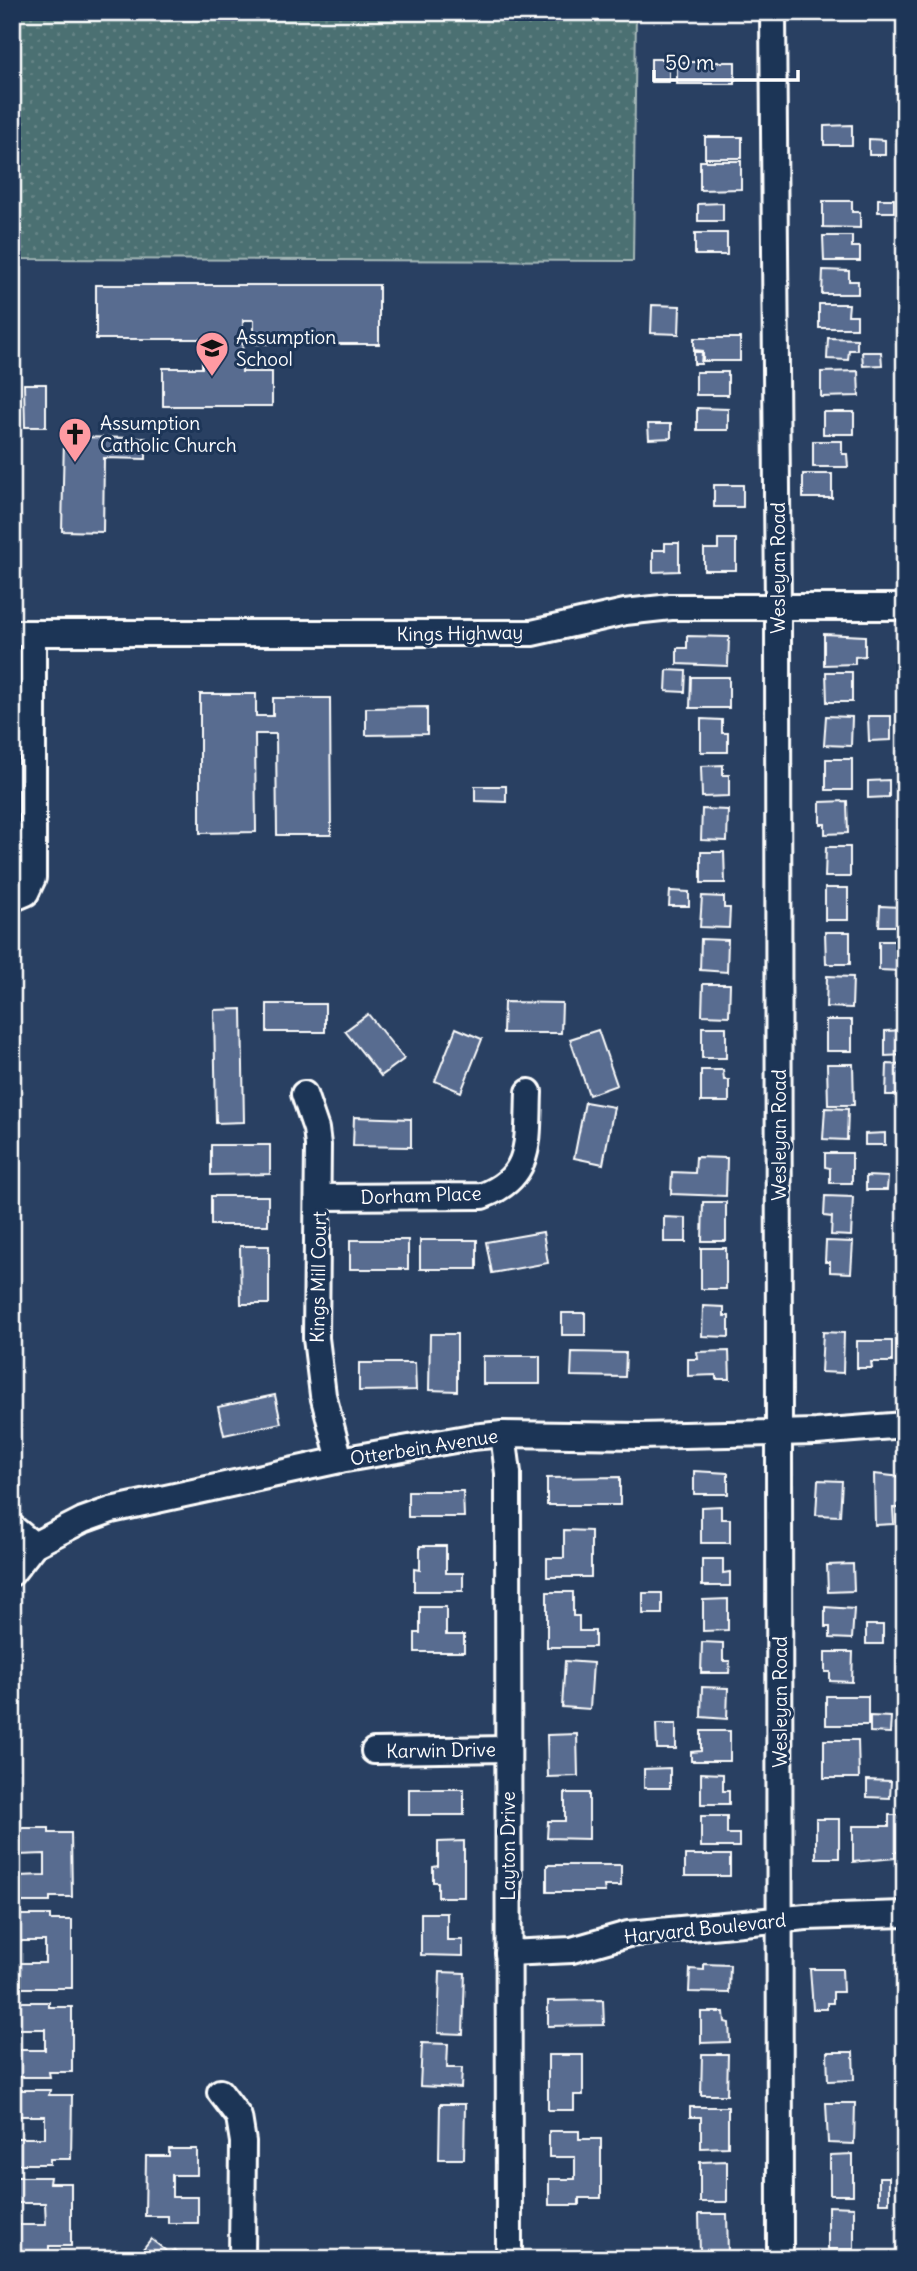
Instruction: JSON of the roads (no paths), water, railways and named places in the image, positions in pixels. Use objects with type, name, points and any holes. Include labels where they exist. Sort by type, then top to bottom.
[{"type":"street","name":"Wesleyan Road","points":[[773,12],[778,608],[780,2259]]},
{"type":"street","name":"Kings Highway","points":[[23,633],[532,633],[625,612],[671,607],[905,607]]},
{"type":"street","points":[[19,896],[33,878],[23,633]]},
{"type":"street","name":"Dorham Place","points":[[319,1197],[482,1196],[493,1192],[511,1181],[526,1156],[529,1092]]},
{"type":"street","name":"Kings Mill Court","points":[[304,1094],[316,1129],[319,1197],[318,1365],[340,1460]]},
{"type":"street","name":"Otterbein Avenue","points":[[12,1573],[34,1545],[83,1520],[111,1510],[403,1447],[503,1434],[639,1436],[780,1433],[905,1425]]},
{"type":"street","name":"Layton Drive","points":[[503,1434],[508,1473],[509,2259]]},
{"type":"street","points":[[12,1527],[34,1545]]},
{"type":"street","name":"Karwin Drive","points":[[374,1751],[508,1749]]},
{"type":"street","name":"Harvard Boulevard","points":[[508,1953],[572,1951],[628,1934],[780,1920],[905,1914]]},
{"type":"street","points":[[220,2091],[239,2117],[243,2143],[242,2259]]},
{"type":"place","name":"Assumption School","points":[[212,378]]},
{"type":"place","name":"Assumption Catholic Church","points":[[75,464]]}]
